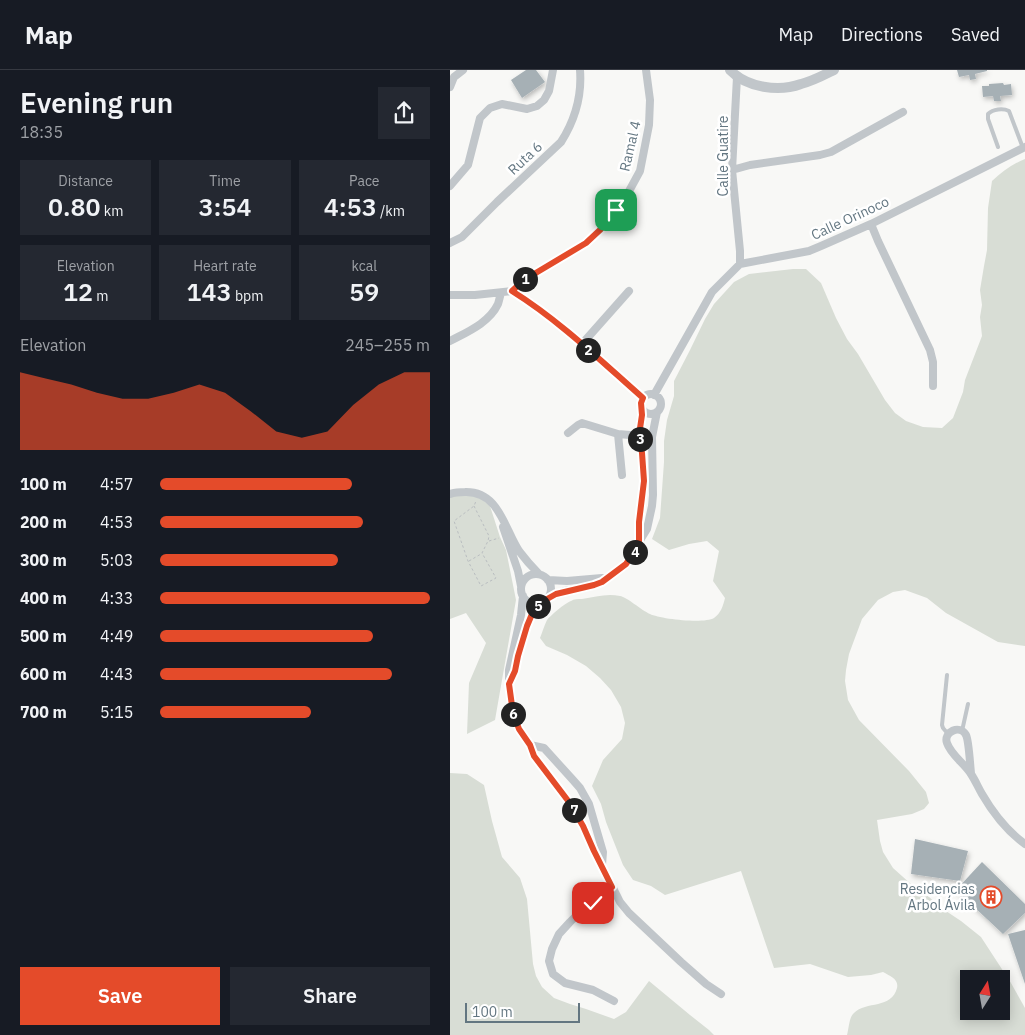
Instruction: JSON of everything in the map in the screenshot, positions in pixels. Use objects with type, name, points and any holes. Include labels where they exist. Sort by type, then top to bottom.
[{"type":"street","points":[[450,87],[454,77],[462,70]]},
{"type":"street","points":[[450,186],[468,164],[480,118],[490,108],[502,104],[527,108],[537,106],[546,96],[553,70]]},
{"type":"street","name":"Ruta 6","points":[[450,243],[462,237],[561,142],[568,131],[578,104],[580,70]]},
{"type":"street","name":"Ramal 4","points":[[512,291],[524,280],[586,243],[601,229],[628,193],[640,171],[649,125],[650,100],[646,70]]},
{"type":"street","points":[[734,74],[758,86],[792,87],[834,70]]},
{"type":"street","name":"Calle Guatire","points":[[734,74],[732,170],[740,264]]},
{"type":"street","points":[[732,170],[750,165],[831,152],[904,112]]},
{"type":"street","name":"Calle Orinoco","points":[[740,264],[809,251],[871,224],[1024,148]]},
{"type":"street","points":[[871,224],[930,350],[933,362],[933,386]]},
{"type":"street","points":[[654,395],[712,292],[740,264]]},
{"type":"street","points":[[450,295],[475,295],[512,291],[531,303],[582,344],[643,398]]},
{"type":"street","points":[[582,344],[629,291]]},
{"type":"street","points":[[450,341],[466,334],[489,318],[498,304],[501,292]]},
{"type":"street","points":[[509,684],[515,671],[527,626],[532,614],[540,603],[570,590],[594,585],[619,570],[626,564],[647,529],[654,495],[652,437],[657,412],[661,407],[661,401],[654,395],[647,395],[641,403],[639,435],[644,481],[639,522],[639,542]]},
{"type":"street","points":[[642,409],[649,414],[657,412]]},
{"type":"street","points":[[568,433],[582,423],[618,434],[652,437]]},
{"type":"street","points":[[618,434],[622,474]]},
{"type":"street","points":[[450,494],[475,492],[484,496],[497,508],[518,550],[539,574],[548,580],[572,581],[607,578]]},
{"type":"street","points":[[641,504],[646,508],[652,506]]},
{"type":"street","points":[[501,517],[518,571],[523,596],[521,615],[509,670],[513,713],[519,729],[530,745],[534,756],[569,802],[583,826],[614,890],[629,913],[706,984],[721,994]]},
{"type":"street","points":[[521,586],[529,575],[539,574]]},
{"type":"street","points":[[548,580],[551,588],[548,598]]},
{"type":"street","points":[[523,596],[534,604],[540,603]]},
{"type":"street","points":[[971,773],[966,733],[957,730],[948,734],[946,740],[948,747],[971,773],[993,812],[1025,844]]},
{"type":"street","points":[[530,745],[544,748],[574,780],[589,804],[603,852],[602,867]]},
{"type":"street","points":[[569,802],[583,794]]},
{"type":"street","points":[[614,890],[596,897],[593,903],[582,910],[559,934],[552,948],[549,961],[553,974],[565,982],[593,990],[614,1001]]},
{"type":"lane","points":[[998,147],[988,114],[1005,109],[1009,111],[1024,148]]},
{"type":"lane","points":[[947,675],[942,724],[948,734]]},
{"type":"lane","points":[[962,731],[968,704]]},
{"type":"path","points":[[479,494],[474,506],[454,521],[468,561],[481,586],[496,578],[482,553]]},
{"type":"path","points":[[468,561],[482,553],[489,536],[474,506]]},
{"type":"path","points":[[488,541],[506,535]]},
{"type":"shaded area","points":[[1025,159],[1025,646],[998,642],[946,613],[927,598],[905,590],[893,592],[878,600],[862,619],[849,654],[845,681],[848,700],[859,720],[909,771],[926,792],[929,803],[924,809],[912,814],[877,820],[883,852],[893,868],[912,885],[981,937],[1003,970],[960,970],[960,1020],[1010,1020],[1010,981],[1025,1008],[1025,1035],[847,1035],[850,1020],[854,1013],[859,1009],[884,1002],[894,995],[897,982],[893,978],[883,972],[848,977],[810,964],[774,968],[741,871],[665,895],[651,886],[633,880],[623,865],[601,804],[592,786],[603,760],[622,739],[625,723],[621,707],[611,690],[586,666],[546,646],[540,638],[549,618],[565,604],[576,599],[615,595],[626,599],[655,616],[682,620],[709,620],[720,612],[725,598],[713,581],[719,551],[707,541],[669,550],[652,539],[660,518],[664,441],[667,420],[674,396],[674,381],[714,304],[734,282],[749,274],[806,269],[821,283],[847,339],[895,413],[906,421],[923,427],[942,428],[953,418],[982,336],[980,290],[987,250],[988,208],[992,181],[1007,169]]},
{"type":"shaded area","points":[[469,494],[481,498],[490,506],[506,550],[516,600],[495,720],[467,734],[469,683],[486,643],[466,613],[450,619],[450,497]]},
{"type":"shaded area","points":[[450,773],[467,774],[484,785],[502,857],[520,878],[527,899],[533,964],[536,976],[542,987],[554,998],[614,1019],[626,1012],[649,981],[714,1035],[450,1035]]},
{"type":"building","points":[[526,70],[536,70],[545,82],[522,98],[511,80]]},
{"type":"building","points":[[957,70],[987,71],[975,74],[976,79],[970,80],[969,75],[959,77]]},
{"type":"building","points":[[1003,83],[1004,85],[1011,84],[1012,95],[1000,96],[1001,101],[994,101],[993,96],[983,97],[982,86]]},
{"type":"building","name":"Residencias Arbol Ávila","points":[[915,839],[968,851],[960,881],[911,874]]},
{"type":"building","name":"Residencias Arbol Ávila","points":[[982,862],[1025,904],[1025,913],[1003,934],[956,890]]},
{"type":"building","name":"Residencias Arbol Ávila","points":[[1025,930],[1025,984],[1008,934]]},
{"type":"place","name":"Residencias Arbol Ávila","points":[[991,897]]},
{"type":"route","points":[[593,903],[596,897],[612,887],[583,826],[569,802],[534,756],[530,745],[519,729],[513,713],[509,684],[515,671],[527,626],[532,614],[540,603],[556,594],[602,582],[631,559],[639,542],[639,522],[644,481],[639,435],[643,398],[582,344],[531,303],[512,291],[524,280],[586,243],[601,229],[616,210]]}]
